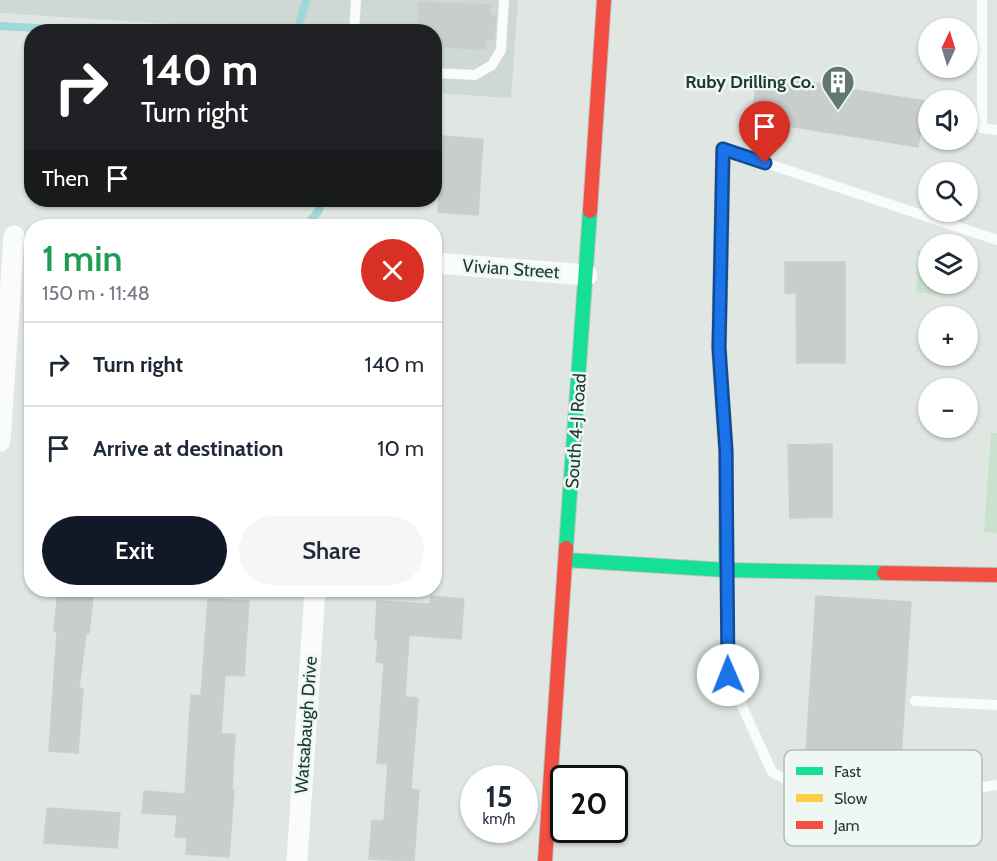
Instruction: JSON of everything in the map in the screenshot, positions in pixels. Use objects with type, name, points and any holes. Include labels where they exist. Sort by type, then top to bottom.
[{"type":"main road","name":"South 4-J Road","points":[[545,861],[587,275],[604,0]]},
{"type":"main road","points":[[723,149],[719,348],[726,451],[726,570]]},
{"type":"main road","points":[[567,560],[726,570],[997,575]]},
{"type":"street","points":[[0,441],[15,236]]},
{"type":"street","name":"Vivian Street","points":[[442,264],[587,275]]},
{"type":"street","name":"Watsabaugh Drive","points":[[297,861],[315,597]]},
{"type":"lane","points":[[354,24],[356,0]]},
{"type":"lane","points":[[442,73],[475,75],[492,65],[501,50],[504,0]]},
{"type":"lane","points":[[982,0],[982,128],[997,130]]},
{"type":"lane","points":[[723,149],[997,240]]},
{"type":"lane","points":[[726,570],[728,675],[772,772],[784,778]]},
{"type":"lane","points":[[915,701],[997,705]]},
{"type":"lane","points":[[982,787],[997,785]]},
{"type":"shaded area","points":[[0,0],[518,0],[511,98],[442,93],[442,24],[171,24],[0,13]]},
{"type":"green space","points":[[918,251],[918,293],[916,293]]},
{"type":"green space","points":[[991,433],[997,433],[997,533],[984,532]]},
{"type":"building","points":[[419,2],[490,5],[490,15],[496,16],[494,40],[486,39],[485,49],[442,47],[442,24],[418,24]]},
{"type":"building","name":"Ruby Drilling Co.","points":[[758,74],[918,100],[918,147],[751,120]]},
{"type":"building","points":[[443,136],[483,139],[478,215],[438,212],[438,207],[442,207]]},
{"type":"building","points":[[785,262],[845,262],[845,363],[797,363],[796,293],[785,293]]},
{"type":"building","points":[[832,444],[832,517],[790,518],[788,445]]},
{"type":"building","points":[[816,596],[911,602],[901,750],[806,750]]},
{"type":"building","points":[[57,597],[93,597],[79,688],[83,689],[78,753],[49,751],[57,632],[54,631]]},
{"type":"building","points":[[431,597],[464,599],[461,639],[409,635],[405,697],[418,698],[411,789],[419,790],[414,861],[369,859],[372,821],[384,821],[388,764],[377,763],[384,663],[376,662],[377,601],[430,604]]},
{"type":"building","points":[[208,599],[249,601],[244,676],[225,675],[221,734],[235,734],[229,857],[186,854],[187,838],[175,837],[177,815],[142,813],[144,791],[185,794],[191,695],[201,696]]},
{"type":"building","points":[[47,808],[120,813],[117,848],[44,843]]},
{"type":"waterway","points":[[299,24],[306,0]]},
{"type":"waterway","points":[[0,26],[24,27]]},
{"type":"waterway","points":[[312,219],[319,207]]},
{"type":"traffic: fast","points":[[566,548],[590,211]]},
{"type":"traffic: fast","points":[[722,396],[726,451],[726,570]]},
{"type":"traffic: fast","points":[[567,560],[726,570],[884,573]]},
{"type":"traffic: slow","points":[[722,396],[719,348],[723,149]]},
{"type":"traffic: jam","points":[[590,211],[604,0]]},
{"type":"traffic: jam","points":[[545,861],[566,548]]},
{"type":"traffic: jam","points":[[884,573],[997,575]]},
{"type":"place","name":"Ruby Drilling Co.","points":[[838,111]]},
{"type":"route","points":[[728,675],[726,451],[719,348],[723,149],[765,163]]}]
